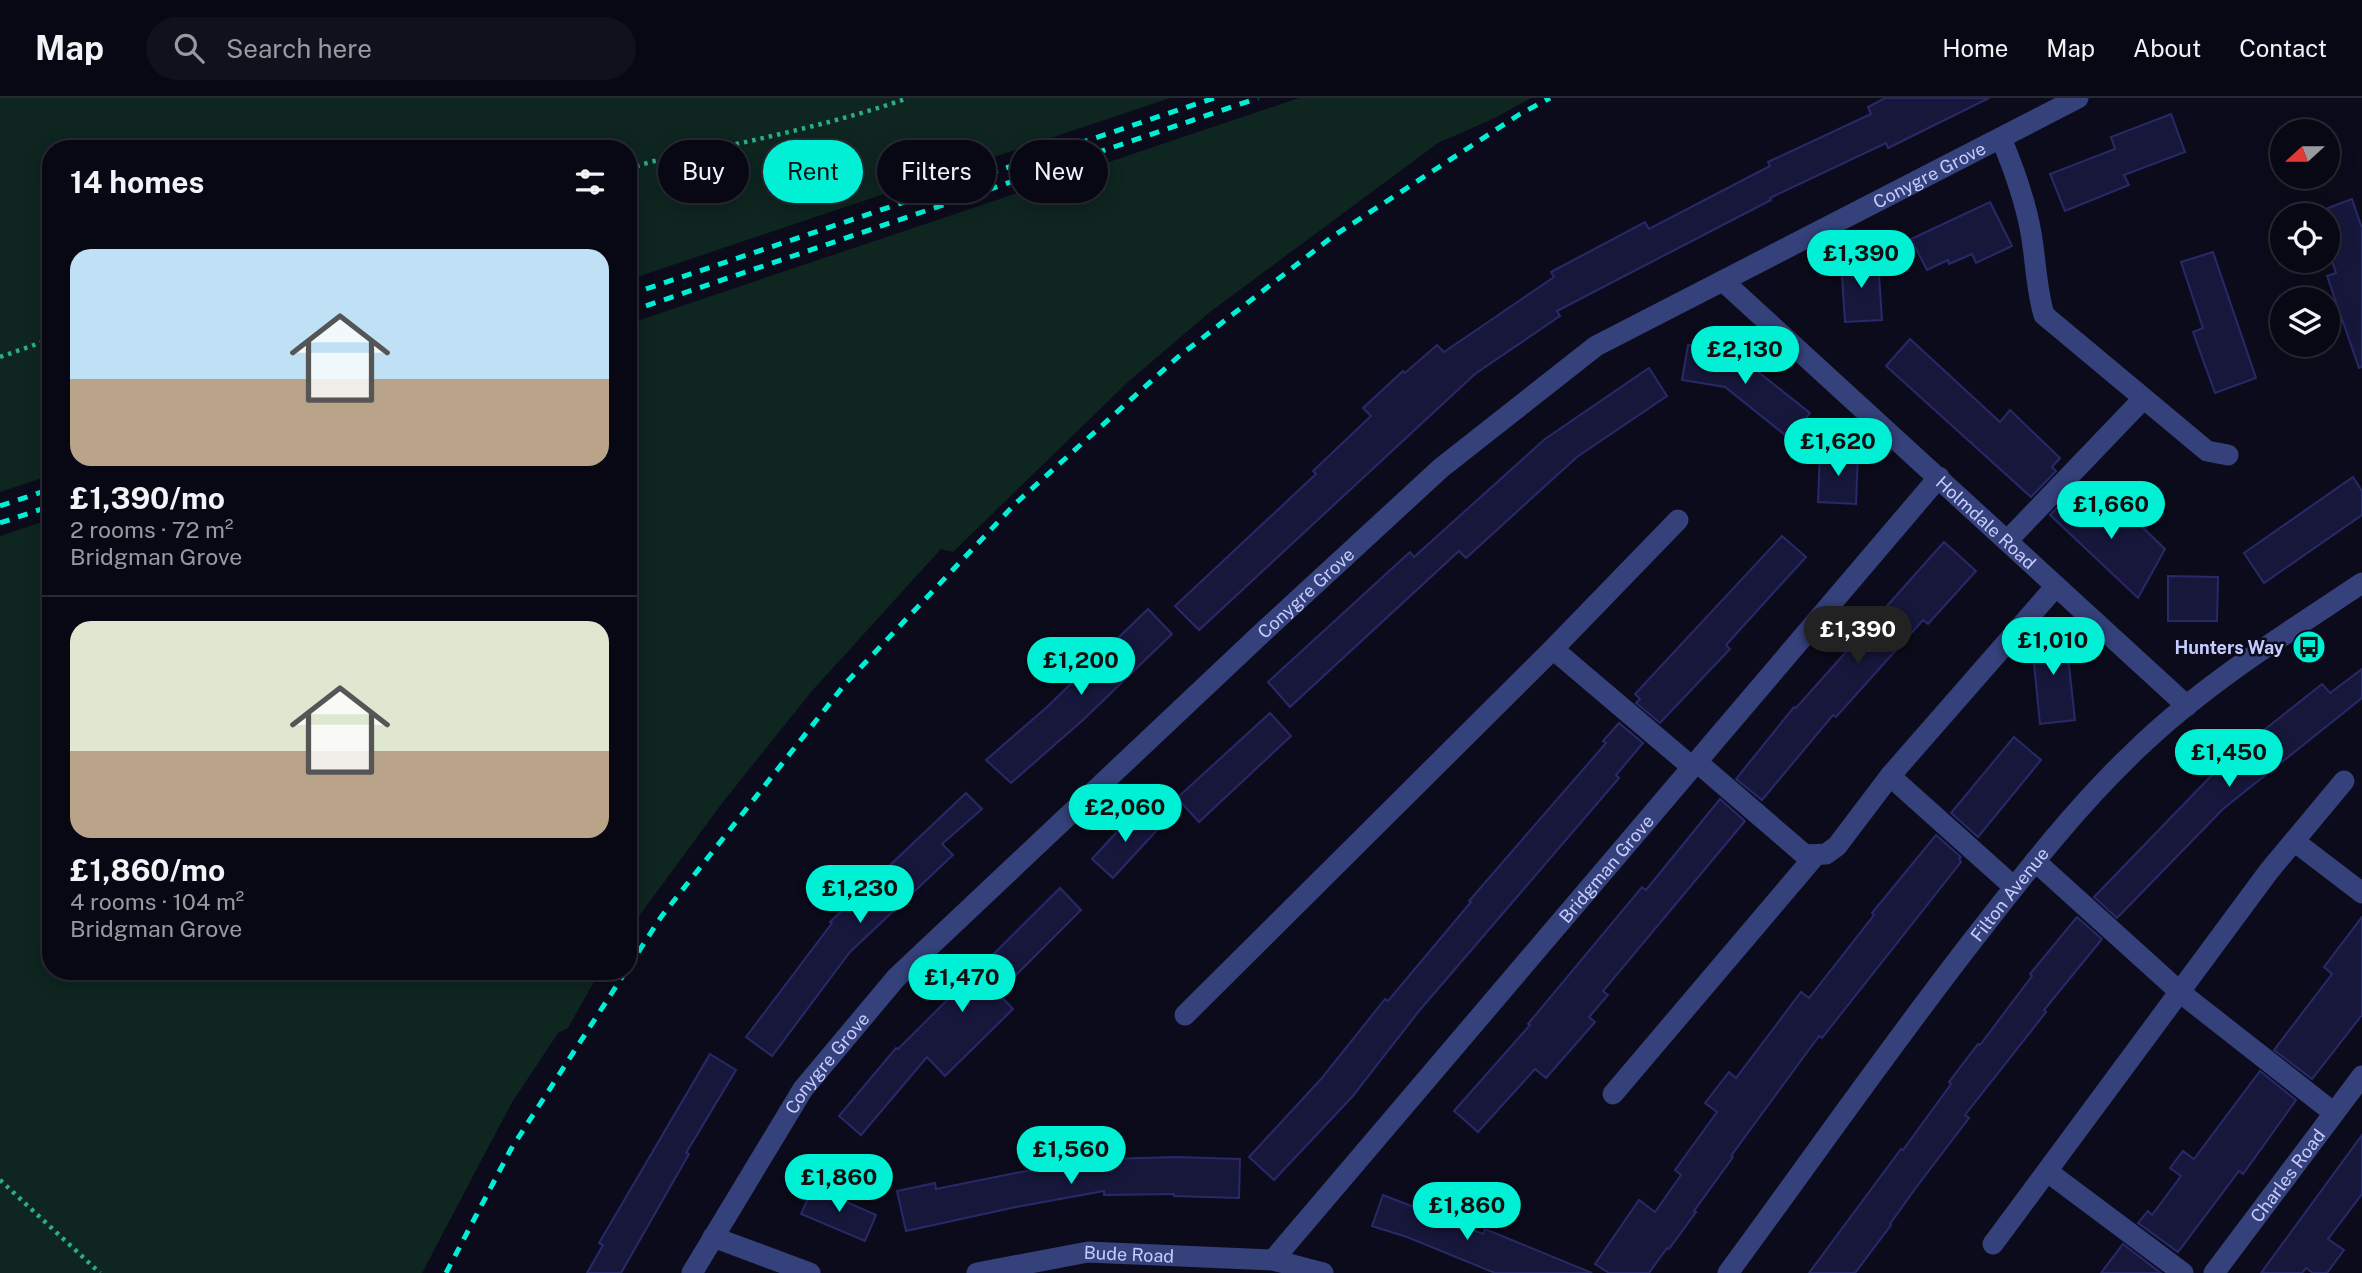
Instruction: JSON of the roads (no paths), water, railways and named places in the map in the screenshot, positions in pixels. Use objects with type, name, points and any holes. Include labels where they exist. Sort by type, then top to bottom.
[{"type":"street","name":"Conygre Grove","points":[[692,1273],[803,1089],[906,969],[1441,468],[1596,346],[2001,138],[2047,105],[2078,98]]},
{"type":"street","points":[[2001,138],[2020,183],[2031,235],[2037,292],[2044,315],[2207,451],[2228,455]]},
{"type":"street","name":"Holmdale Road","points":[[1723,281],[2187,706]]},
{"type":"street","points":[[2007,541],[2143,399]]},
{"type":"street","name":"Bridgman Grove","points":[[1273,1260],[1939,477]]},
{"type":"street","points":[[1185,1016],[1553,649],[1678,520]]},
{"type":"street","name":"Filton Avenue","points":[[1728,1273],[1924,1004],[2014,887],[2099,787],[2137,748],[2187,706],[2263,650],[2362,583]]},
{"type":"street","points":[[1553,649],[1805,855],[1815,856],[1826,854],[1838,846],[1890,776],[2056,586]]},
{"type":"street","points":[[1890,776],[2014,887]]},
{"type":"street","points":[[1993,1244],[2269,871],[2344,781]]},
{"type":"street","points":[[2294,841],[2362,893]]},
{"type":"street","points":[[1613,1094],[1815,856]]},
{"type":"street","points":[[2035,861],[2181,993],[2347,1106]]},
{"type":"street","name":"Charles Road","points":[[2214,1273],[2347,1106],[2362,1076]]},
{"type":"street","points":[[2048,1171],[2183,1273]]},
{"type":"street","points":[[713,1237],[810,1273]]},
{"type":"street","name":"Bude Road","points":[[977,1273],[1088,1252],[1273,1260],[1323,1273]]},
{"type":"railway","points":[[637,292],[1214,98]]},
{"type":"railway","points":[[637,309],[1258,98]]},
{"type":"railway","points":[[637,954],[661,917],[845,684],[1016,503],[1178,357],[1332,237],[1520,114],[1550,98]]},
{"type":"railway","points":[[0,506],[42,492]]},
{"type":"railway","points":[[0,523],[42,509]]},
{"type":"railway","points":[[446,1273],[511,1149],[620,980]]},
{"type":"place","name":"Hunters Way","points":[[2309,647]]}]
